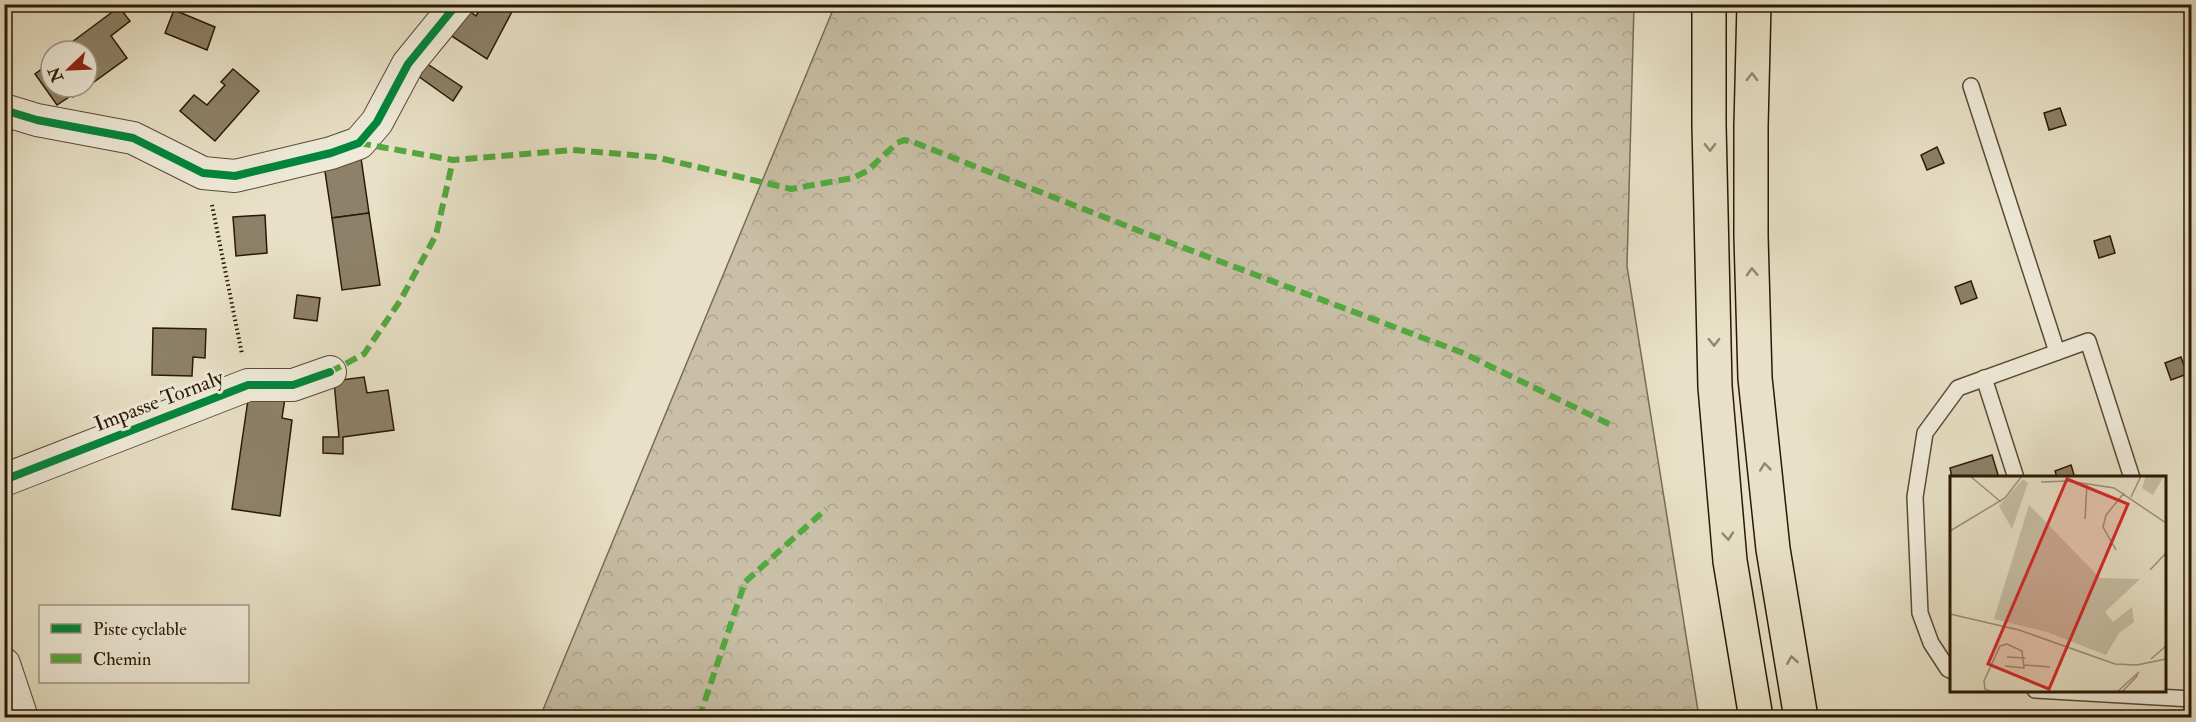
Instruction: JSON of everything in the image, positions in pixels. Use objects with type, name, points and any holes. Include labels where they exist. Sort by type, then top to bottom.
[{"type":"highway","points":[[1709,4],[1709,125],[1716,387],[1730,561],[1756,717]]},
{"type":"highway","points":[[1754,4],[1751,159],[1755,378],[1773,549],[1801,717]]},
{"type":"street","points":[[4,110],[37,120],[133,138],[202,173],[235,176],[331,153],[359,142],[377,122],[408,64],[457,4]]},
{"type":"street","name":"Impasse Tornaly","points":[[4,480],[248,386],[293,385],[330,372]]},
{"type":"street","points":[[4,664],[22,717]]},
{"type":"lane","points":[[1971,86],[2057,352]]},
{"type":"lane","points":[[1950,670],[1931,643],[1920,612],[1915,497],[1925,433],[1958,388],[2088,341],[2132,476]]},
{"type":"lane","points":[[1984,378],[2016,476]]},
{"type":"lane","points":[[2070,692],[2192,699]]},
{"type":"path","points":[[202,173],[214,215],[248,386]]},
{"type":"green space","points":[[835,5],[1634,5],[1627,266],[1699,717],[540,717]]},
{"type":"building","points":[[483,4],[515,6],[487,59],[447,33],[463,6],[476,16]]},
{"type":"building","points":[[119,7],[130,21],[111,36],[127,58],[99,78],[99,39],[76,39]]},
{"type":"building","points":[[174,10],[215,27],[207,50],[165,33]]},
{"type":"building","points":[[423,61],[462,87],[453,101],[414,73]]},
{"type":"building","points":[[233,69],[259,91],[215,141],[180,111],[194,95],[207,105],[225,85],[221,82]]},
{"type":"building","points":[[53,99],[66,99],[57,105]]},
{"type":"building","points":[[2060,108],[2066,125],[2049,130],[2044,113]]},
{"type":"building","points":[[1937,147],[1944,163],[1927,170],[1921,155]]},
{"type":"building","points":[[361,158],[369,213],[332,218],[324,165]]},
{"type":"building","points":[[369,213],[380,285],[342,290],[332,218]]},
{"type":"building","points":[[265,215],[267,253],[236,256],[233,217]]},
{"type":"building","points":[[2110,236],[2115,253],[2099,258],[2094,241]]},
{"type":"building","points":[[1971,281],[1977,298],[1961,304],[1955,287]]},
{"type":"building","points":[[297,295],[320,298],[317,321],[294,318]]},
{"type":"building","points":[[153,328],[206,329],[205,358],[193,357],[192,376],[152,375]]},
{"type":"building","points":[[2181,357],[2187,374],[2171,380],[2165,363]]},
{"type":"building","points":[[364,377],[367,393],[388,390],[394,430],[343,437],[343,454],[323,453],[323,437],[339,437],[334,381]]},
{"type":"building","points":[[249,393],[285,398],[282,418],[292,420],[280,516],[232,509]]},
{"type":"building","points":[[1992,455],[1998,476],[1952,476],[1950,468]]},
{"type":"building","points":[[2071,465],[2074,476],[2056,476],[2055,471]]},
{"type":"marked path","points":[[359,143],[453,160],[573,150],[655,157],[791,189],[853,178],[867,171],[897,143],[904,140],[913,142],[1142,232],[1463,353],[1609,424]]},
{"type":"marked path","points":[[330,372],[364,354],[400,301],[436,235],[453,160]]},
{"type":"marked path","points":[[699,718],[745,582],[826,509]]},
{"type":"cycle path","points":[[4,110],[37,120],[133,138],[203,173],[235,176],[331,153],[359,143],[377,122],[408,64],[457,4]]},
{"type":"cycle path","points":[[4,480],[248,385],[293,385],[330,372]]}]
